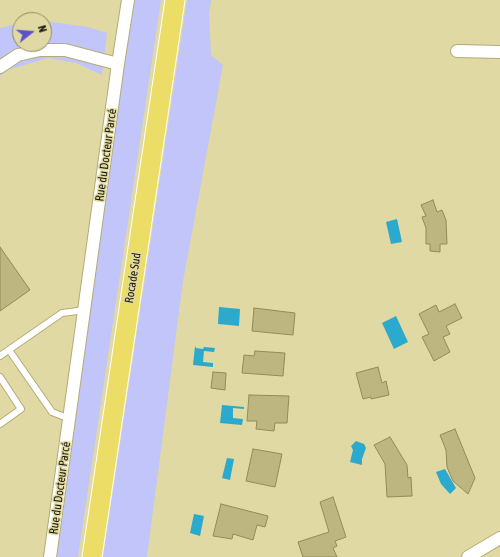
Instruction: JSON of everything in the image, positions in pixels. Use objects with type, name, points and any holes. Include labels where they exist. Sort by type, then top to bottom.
[{"type":"main road","name":"Rocade Sud","points":[[92,557],[175,0]]},
{"type":"street","name":"Rue du Docteur Parcé","points":[[50,557],[128,0]]},
{"type":"street","points":[[0,67],[18,55],[40,50],[65,50],[118,64]]},
{"type":"street","points":[[457,51],[500,52]]},
{"type":"street","points":[[468,557],[500,538]]},
{"type":"lane","points":[[0,356],[62,313],[85,310]]},
{"type":"lane","points":[[9,350],[52,412],[70,419]]},
{"type":"lane","points":[[0,377],[21,409],[0,424]]},
{"type":"shaded area","points":[[135,0],[161,0],[78,557],[57,557],[124,65]]},
{"type":"shaded area","points":[[187,0],[211,0],[209,15],[211,55],[223,65],[183,281],[147,557],[103,557]]},
{"type":"shaded area","points":[[52,22],[88,27],[107,33],[102,75],[76,63],[48,58],[8,70],[0,76],[0,28],[12,25],[12,52],[52,52]]},
{"type":"shaded area","points":[[397,219],[402,242],[391,244],[386,222]]},
{"type":"shaded area","points":[[219,307],[240,309],[239,326],[218,324]]},
{"type":"shaded area","points":[[396,316],[408,342],[394,349],[382,323]]},
{"type":"shaded area","points":[[195,346],[196,348],[203,349],[204,347],[215,348],[214,352],[204,351],[203,362],[213,363],[213,367],[193,365]]},
{"type":"shaded area","points":[[222,405],[244,407],[244,409],[233,408],[233,418],[243,419],[242,425],[220,423]]},
{"type":"shaded area","points":[[356,441],[364,444],[366,448],[362,459],[362,465],[350,462],[353,450],[351,446]]},
{"type":"shaded area","points":[[227,458],[234,459],[230,480],[222,478]]},
{"type":"shaded area","points":[[445,469],[456,488],[450,494],[441,484],[436,472]]},
{"type":"shaded area","points":[[194,514],[204,516],[200,536],[190,533]]},
{"type":"building","points":[[433,200],[437,212],[442,210],[446,220],[447,244],[440,244],[440,252],[430,251],[430,244],[426,244],[426,228],[422,217],[426,216],[421,205]]},
{"type":"building","points":[[0,247],[30,290],[0,311]]},
{"type":"building","points":[[455,304],[462,318],[446,326],[450,334],[443,337],[450,352],[434,361],[422,337],[429,334],[419,314],[436,305],[439,312]]},
{"type":"building","points":[[254,308],[295,313],[293,335],[252,331]]},
{"type":"building","points":[[255,351],[285,353],[283,376],[242,373],[244,355],[254,356]]},
{"type":"building","points":[[378,367],[382,383],[386,381],[389,395],[371,399],[371,397],[363,399],[356,373]]},
{"type":"building","points":[[213,372],[226,373],[225,390],[211,388]]},
{"type":"building","points":[[249,395],[289,396],[287,423],[275,423],[274,431],[256,429],[257,421],[247,421]]},
{"type":"building","points":[[455,429],[475,478],[468,494],[453,481],[447,467],[446,450],[440,435]]},
{"type":"building","points":[[390,437],[407,465],[408,478],[411,477],[412,496],[387,497],[385,464],[374,445]]},
{"type":"building","points":[[253,449],[282,454],[275,487],[246,481]]},
{"type":"building","points":[[333,497],[346,537],[335,541],[337,546],[333,548],[337,557],[303,557],[298,542],[329,532],[320,502]]},
{"type":"building","points":[[221,504],[268,516],[265,527],[257,525],[253,540],[233,534],[232,539],[213,536]]}]
